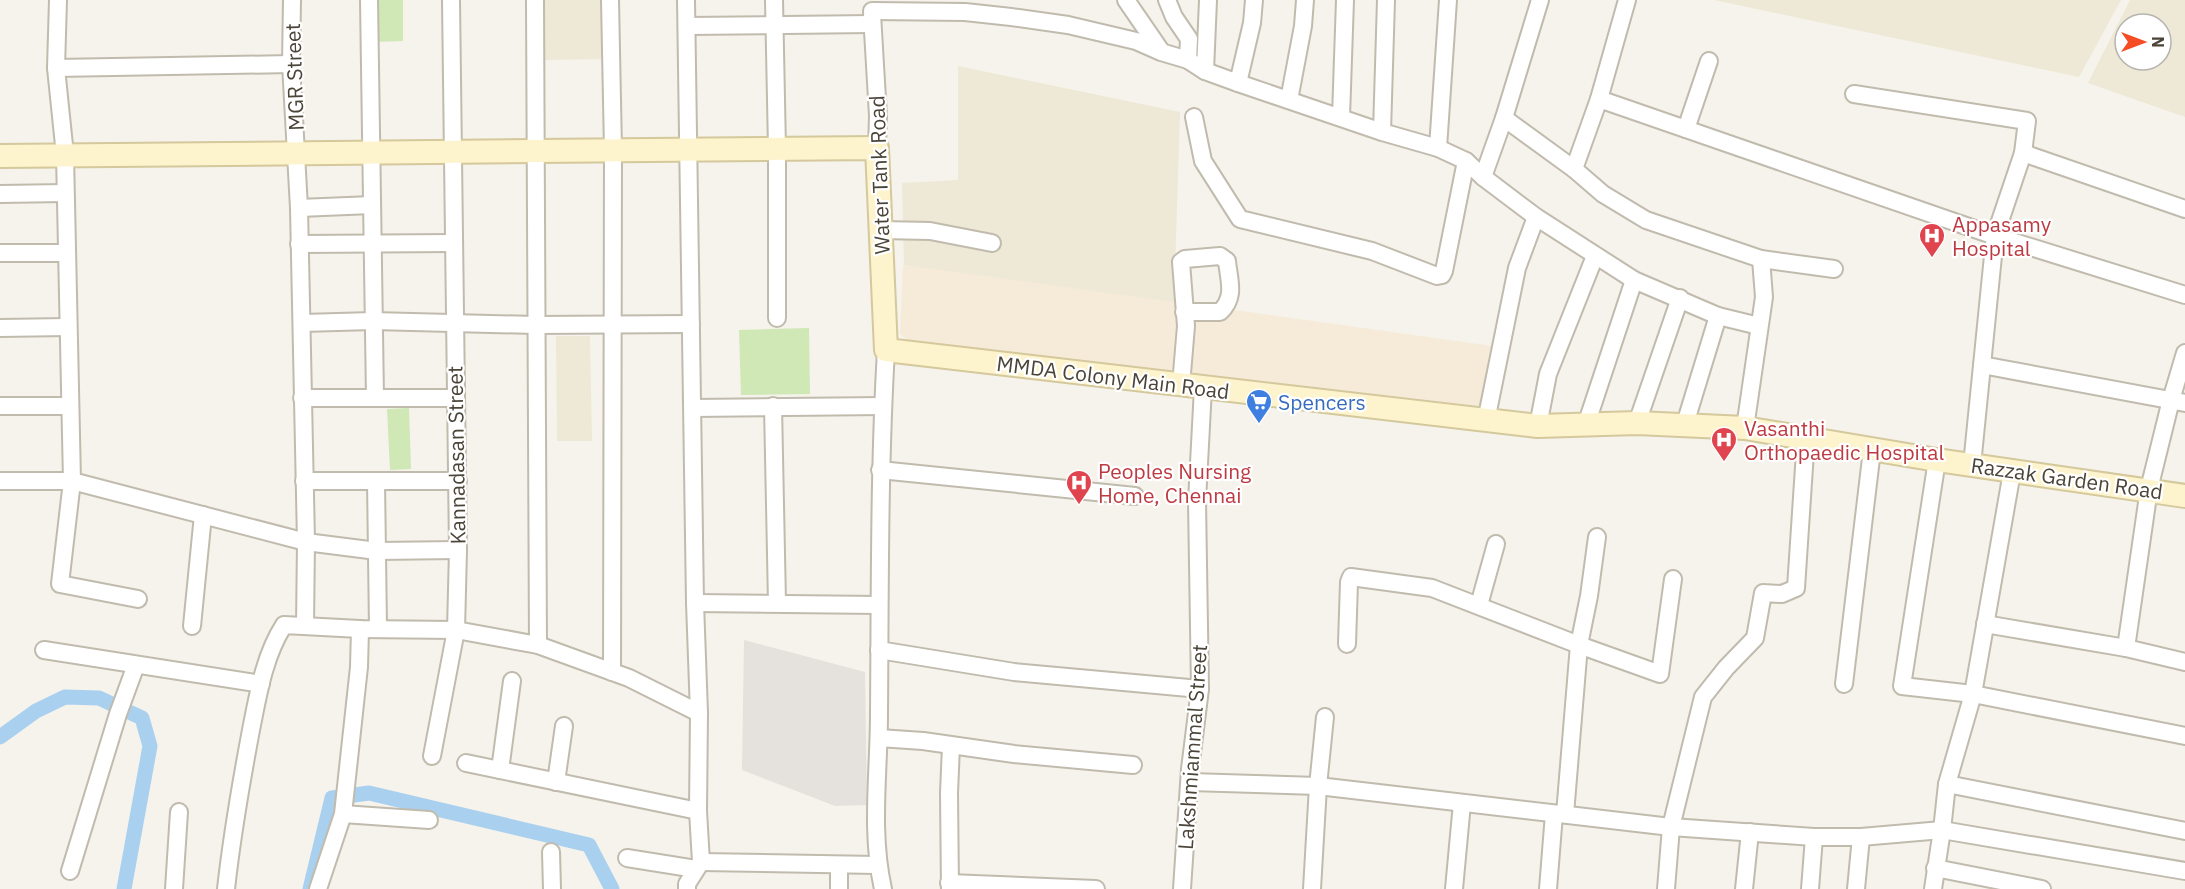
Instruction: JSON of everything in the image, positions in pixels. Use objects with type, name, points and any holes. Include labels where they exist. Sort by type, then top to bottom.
[{"type":"street","points":[[58,0],[56,68],[65,155],[72,481],[60,584],[138,599]]},
{"type":"street","name":"MGR Street","points":[[292,0],[291,64],[297,153],[302,323],[306,542],[305,626]]},
{"type":"street","points":[[369,0],[375,398]]},
{"type":"street","name":"Kannadasan Street","points":[[432,756],[456,630],[458,481],[451,0]]},
{"type":"street","points":[[535,0],[537,645]]},
{"type":"street","points":[[610,0],[613,150],[612,672]]},
{"type":"street","points":[[686,0],[695,603],[699,713],[699,865],[687,884],[687,889]]},
{"type":"street","points":[[774,0],[777,318]]},
{"type":"street","points":[[1126,0],[1161,52]]},
{"type":"street","points":[[1167,0],[1189,39],[1188,60]]},
{"type":"street","points":[[1205,71],[1208,0]]},
{"type":"street","points":[[1238,83],[1252,23],[1254,0]]},
{"type":"street","points":[[1289,100],[1303,26],[1305,0]]},
{"type":"street","points":[[1341,117],[1345,0]]},
{"type":"street","points":[[1382,132],[1386,0]]},
{"type":"street","points":[[1438,147],[1448,0]]},
{"type":"street","points":[[1483,177],[1504,118],[1539,0]]},
{"type":"street","points":[[1574,169],[1599,99],[1626,0]]},
{"type":"street","points":[[687,26],[773,26],[872,12],[965,12],[1068,25],[1136,41],[1188,60],[1205,71],[1238,83],[1382,132],[1438,147],[1466,161],[1483,177],[1536,217],[1634,280],[1718,316],[1759,326]]},
{"type":"street","name":"Water Tank Road","points":[[872,12],[886,350]]},
{"type":"street","points":[[1686,129],[1709,61]]},
{"type":"street","points":[[56,68],[291,64]]},
{"type":"street","points":[[1854,94],[2027,121],[2023,153],[1995,236],[1972,465]]},
{"type":"street","points":[[1599,99],[1995,236],[2185,294]]},
{"type":"street","points":[[1194,117],[1203,161],[1240,219],[1372,251],[1437,276],[1442,275],[1444,271],[1466,161]]},
{"type":"street","points":[[1504,118],[1574,169],[1603,194],[1646,220],[1761,259],[1834,268]]},
{"type":"street","points":[[0,156],[877,147]]},
{"type":"street","points":[[2023,153],[2185,209]]},
{"type":"street","points":[[0,194],[65,193]]},
{"type":"street","points":[[299,208],[372,205]]},
{"type":"street","points":[[1486,421],[1517,268],[1536,217]]},
{"type":"street","points":[[881,230],[930,231],[992,243]]},
{"type":"street","points":[[299,244],[454,243]]},
{"type":"street","points":[[0,254],[66,252]]},
{"type":"street","name":"Lakshmiammal Street","points":[[1182,889],[1200,689],[1197,501],[1192,387],[1184,312],[1181,262],[1185,259],[1220,256],[1227,261],[1230,296],[1228,304],[1220,312],[1184,312]]},
{"type":"street","points":[[1538,426],[1548,374],[1595,256]]},
{"type":"street","points":[[1745,428],[1764,297],[1761,259]]},
{"type":"street","points":[[1586,425],[1634,280]]},
{"type":"street","points":[[1637,423],[1680,298]]},
{"type":"street","points":[[1685,424],[1718,316]]},
{"type":"street","points":[[302,323],[373,321],[535,325],[692,324]]},
{"type":"street","points":[[0,328],[68,327]]},
{"type":"street","points":[[882,889],[874,832],[879,738],[880,470],[886,350]]},
{"type":"street","name":"MMDA Colony Main Road","points":[[886,350],[1538,426],[1685,424],[1745,428],[1806,437]]},
{"type":"street","points":[[2126,648],[2149,489],[2178,402],[2185,353]]},
{"type":"street","points":[[1982,365],[2178,402]]},
{"type":"street","points":[[302,398],[455,398]]},
{"type":"street","points":[[693,408],[883,405]]},
{"type":"street","points":[[0,406],[70,406]]},
{"type":"street","points":[[773,406],[777,603]]},
{"type":"street","points":[[1666,889],[1671,827],[1703,697],[1755,638],[1763,593],[1782,594],[1796,588],[1806,437]]},
{"type":"street","name":"Razzak Garden Road","points":[[1806,437],[2012,472],[2149,489],[2185,496]]},
{"type":"street","points":[[1844,684],[1872,450]]},
{"type":"street","points":[[1937,460],[1902,686],[1973,694],[2185,736]]},
{"type":"street","points":[[880,470],[1135,496]]},
{"type":"street","points":[[1933,889],[1947,784],[1973,694],[2012,472]]},
{"type":"street","points":[[0,481],[72,481],[306,542],[377,551],[458,550]]},
{"type":"street","points":[[304,481],[458,481]]},
{"type":"street","points":[[376,481],[378,628]]},
{"type":"street","points":[[192,626],[203,515]]},
{"type":"street","points":[[1548,889],[1579,645],[1589,596],[1597,537]]},
{"type":"street","points":[[1479,605],[1496,544]]},
{"type":"street","points":[[1347,644],[1351,577],[1432,588],[1660,674],[1674,579]]},
{"type":"street","points":[[695,603],[879,605]]},
{"type":"street","points":[[1985,624],[2126,648],[2185,662]]},
{"type":"street","points":[[226,889],[236,806],[261,684],[276,637],[284,626],[456,630],[537,645],[629,678],[699,713]]},
{"type":"street","points":[[318,889],[343,814],[359,667],[360,629]]},
{"type":"street","points":[[44,650],[261,684]]},
{"type":"street","points":[[879,650],[1014,672],[1200,689]]},
{"type":"street","points":[[70,870],[118,714],[136,665]]},
{"type":"street","points":[[500,770],[512,681]]},
{"type":"street","points":[[1312,889],[1325,717]]},
{"type":"street","points":[[556,782],[564,726]]},
{"type":"street","points":[[879,738],[1133,765]]},
{"type":"street","points":[[951,746],[950,886],[1096,889]]},
{"type":"street","points":[[466,763],[698,811]]},
{"type":"street","points":[[1190,782],[1318,786],[1671,827],[1814,837],[1861,837],[1942,830],[2185,871]]},
{"type":"street","points":[[1947,784],[2185,831]]},
{"type":"street","points":[[1454,889],[1462,803]]},
{"type":"street","points":[[174,889],[179,812]]},
{"type":"street","points":[[343,814],[429,820]]},
{"type":"street","points":[[1744,889],[1750,832]]},
{"type":"street","points":[[1810,889],[1814,837]]},
{"type":"street","points":[[1856,889],[1861,837]]},
{"type":"street","points":[[551,852],[552,889]]},
{"type":"street","points":[[627,858],[699,865],[877,865]]},
{"type":"street","points":[[838,889],[839,865]]},
{"type":"street","points":[[1935,868],[2042,889]]},
{"type":"shaded area","points":[[542,0],[607,0],[608,59],[543,60]]},
{"type":"shaded area","points":[[1714,0],[2121,0],[2079,77]]},
{"type":"shaded area","points":[[2130,0],[2185,0],[2185,117],[2088,83],[2113,34],[2113,72],[2173,72],[2173,12],[2124,12]]},
{"type":"shaded area","points":[[958,66],[1180,112],[1174,302],[904,265],[902,183],[958,180]]},
{"type":"shaded area","points":[[903,265],[1492,346],[1480,406],[909,341],[900,334]]},
{"type":"shaded area","points":[[556,336],[590,336],[592,441],[557,441]]},
{"type":"shaded area","points":[[744,640],[865,672],[867,805],[835,806],[742,770]]},
{"type":"green space","points":[[373,0],[403,0],[403,41],[374,42]]},
{"type":"green space","points":[[809,328],[810,394],[741,395],[739,330]]},
{"type":"green space","points":[[409,408],[411,469],[390,470],[387,409]]},
{"type":"waterway","points":[[0,737],[36,711],[65,697],[99,698],[142,718],[150,746],[124,889]]},
{"type":"waterway","points":[[310,889],[332,798],[369,793],[589,845],[612,889]]},
{"type":"place","name":"Appasamy Hospital","points":[[1932,259]]},
{"type":"place","name":"Spencers","points":[[1259,425]]},
{"type":"place","name":"Vasanthi Orthopaedic Hospital","points":[[1724,463]]},
{"type":"place","name":"Peoples Nursing Home, Chennai","points":[[1079,506]]}]
